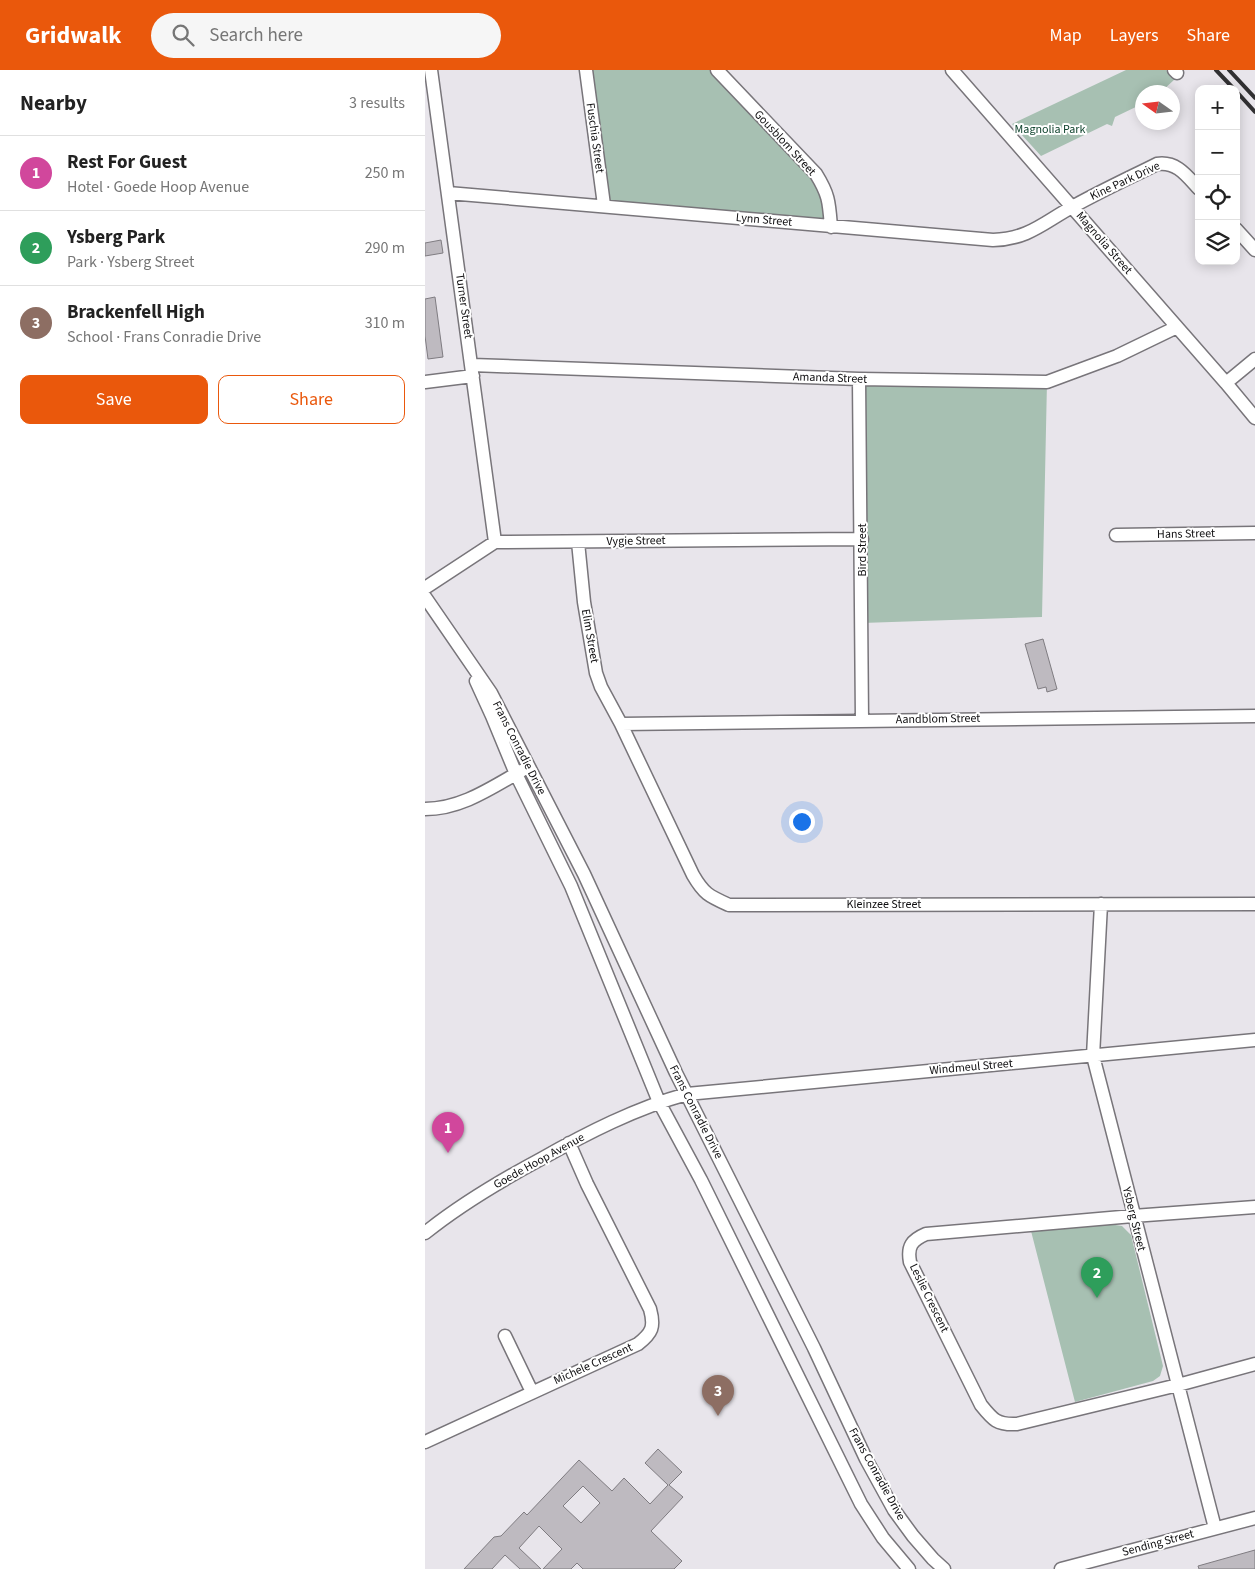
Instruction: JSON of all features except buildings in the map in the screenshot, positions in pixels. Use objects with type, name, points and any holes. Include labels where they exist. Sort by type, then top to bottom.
[{"type":"street","name":"Turner Street","points":[[431,70],[431,115],[448,193],[495,542]]},
{"type":"street","name":"Fuschia Street","points":[[586,70],[604,206]]},
{"type":"street","name":"Gousblom Street","points":[[717,70],[816,174],[825,189],[829,202],[831,226]]},
{"type":"street","name":"Magnolia Street","points":[[952,70],[1255,418]]},
{"type":"street","name":"Kine Park Drive","points":[[1072,206],[1157,164],[1166,163],[1174,166],[1195,185]]},
{"type":"street","name":"Lynn Street","points":[[448,193],[993,240],[1008,240],[1020,236],[1072,206]]},
{"type":"street","points":[[1240,233],[1255,250]]},
{"type":"street","name":"Amanda Street","points":[[425,382],[472,370],[1047,382],[1117,356],[1177,327]]},
{"type":"street","points":[[1226,383],[1255,359]]},
{"type":"street","name":"Bird Street","points":[[859,379],[862,539],[862,720]]},
{"type":"street","name":"Hans Street","points":[[1116,535],[1255,533]]},
{"type":"street","name":"Vygie Street","points":[[495,542],[862,539]]},
{"type":"street","points":[[425,588],[495,542]]},
{"type":"street","name":"Elim Street","points":[[578,542],[584,602],[596,673],[621,724]]},
{"type":"street","name":"Frans Conradie Drive","points":[[425,597],[491,693],[584,874],[687,1094],[814,1348],[875,1476],[894,1510],[913,1536],[943,1569]]},
{"type":"street","name":"Frans Conradie Drive","points":[[460,647],[516,774],[571,886],[659,1102],[701,1180],[861,1504],[883,1538],[909,1569]]},
{"type":"street","name":"Aandblom Street","points":[[621,724],[1255,716]]},
{"type":"street","name":"Kleinzee Street","points":[[621,724],[699,885],[706,894],[729,905],[1255,904]]},
{"type":"street","points":[[425,809],[451,807],[468,800],[529,767]]},
{"type":"street","name":"Ysberg Street","points":[[1101,904],[1093,1056],[1215,1528]]},
{"type":"street","name":"Windmeul Street","points":[[659,1102],[687,1094],[1255,1040]]},
{"type":"street","name":"Goede Hoop Avenue","points":[[425,1233],[451,1212],[500,1181],[569,1143],[659,1102]]},
{"type":"street","name":"Michele Crescent","points":[[425,1442],[638,1344],[647,1337],[652,1329],[653,1321],[650,1310],[587,1184],[569,1143]]},
{"type":"street","name":"Leslie Crescent","points":[[1255,1207],[926,1234],[913,1241],[909,1253],[910,1262],[981,1405],[991,1417],[999,1422],[1017,1424],[1178,1385],[1255,1364]]},
{"type":"street","points":[[505,1336],[532,1392]]},
{"type":"street","name":"Sending Street","points":[[1061,1569],[1255,1518]]},
{"type":"green space","points":[[586,70],[715,70],[817,176],[828,226],[604,205]]},
{"type":"green space","name":"Magnolia Park","points":[[1126,70],[1166,70],[1175,79],[1169,85],[1135,85],[1135,107],[1115,117],[1112,126],[1107,124],[1041,156],[1012,124]]},
{"type":"green space","points":[[859,379],[1047,382],[1042,617],[862,623]]},
{"type":"green space","points":[[1109,1224],[1122,1226],[1131,1235],[1163,1366],[1160,1376],[1153,1381],[1075,1402],[1031,1231]]},
{"type":"railway","points":[[1216,70],[1230,85]]},
{"type":"railway","points":[[1229,70],[1255,98]]},
{"type":"railway","points":[[1240,95],[1255,112]]},
{"type":"place","name":"Rest For Guest","points":[[448,1153]]},
{"type":"place","name":"Ysberg Park","points":[[1097,1298]]},
{"type":"place","name":"Brackenfell High","points":[[718,1416]]}]
